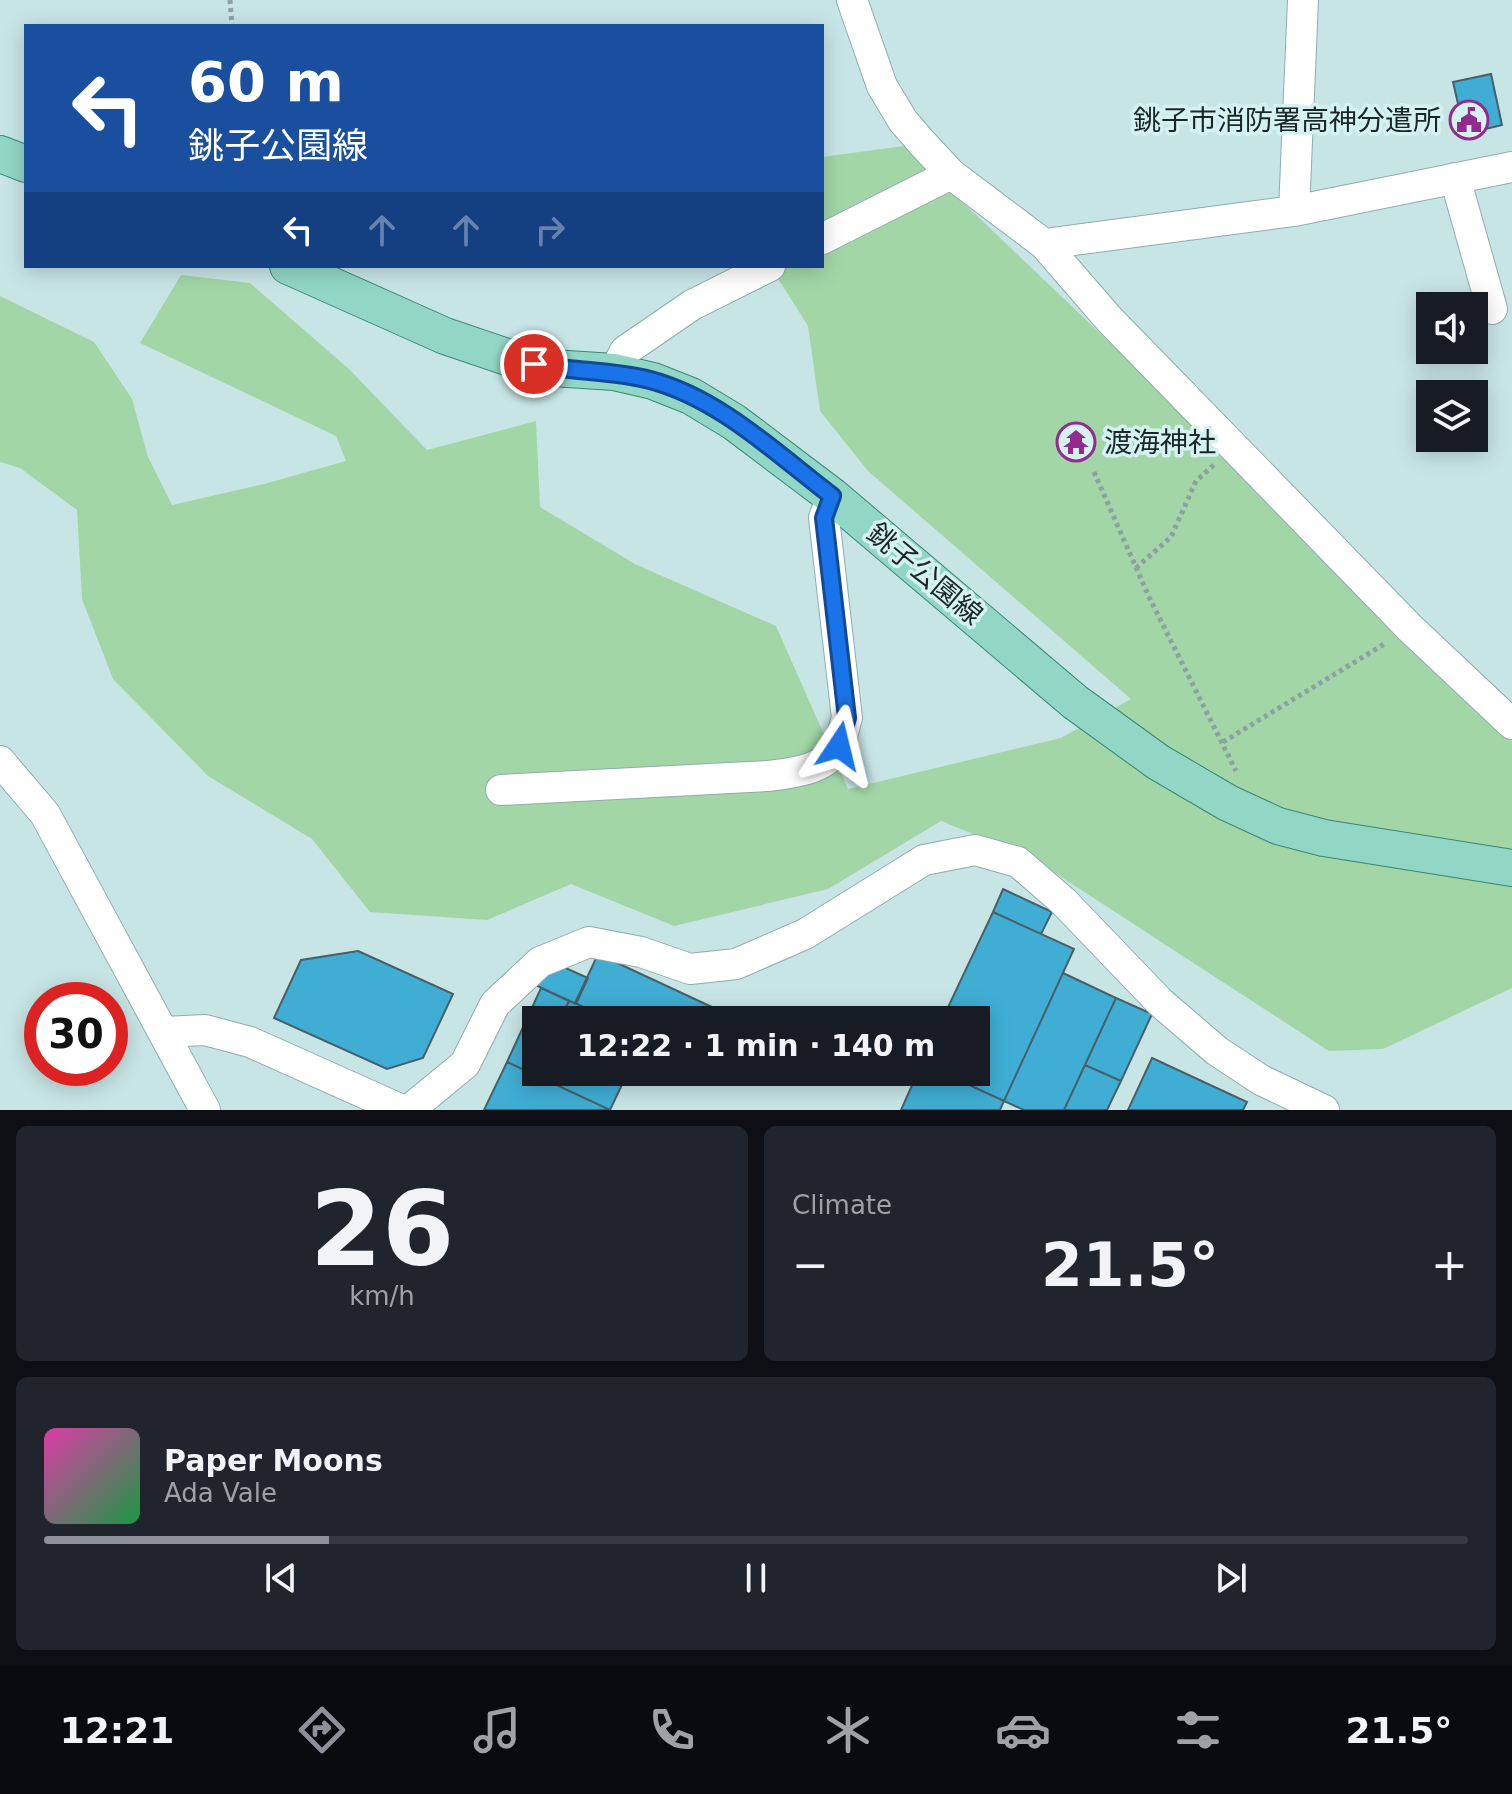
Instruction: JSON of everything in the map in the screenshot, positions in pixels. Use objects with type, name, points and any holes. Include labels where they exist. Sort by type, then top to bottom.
[{"type":"main road","points":[[0,154],[24,163]]},
{"type":"main road","name":"銚子公園線","points":[[292,268],[445,336],[516,360],[552,368],[614,372],[653,381],[691,396],[734,422],[832,496],[1075,702],[1158,762],[1228,803],[1278,826],[1324,838],[1512,868]]},
{"type":"street","points":[[852,0],[882,86],[903,121],[951,174],[1044,244],[1109,319],[1410,628],[1512,724]]},
{"type":"street","points":[[1294,211],[1303,0]]},
{"type":"street","points":[[1044,244],[1294,211],[1512,167]]},
{"type":"street","points":[[824,238],[951,174]]},
{"type":"street","points":[[1455,178],[1493,309]]},
{"type":"street","points":[[614,372],[625,351],[692,305],[766,268]]},
{"type":"street","points":[[501,790],[767,776],[799,772],[822,762],[839,746],[847,718],[824,518],[832,496]]},
{"type":"street","points":[[0,761],[45,814],[205,1110]]},
{"type":"street","points":[[409,1110],[465,1064],[495,1004],[540,962],[589,942],[641,952],[690,969],[736,964],[805,934],[924,860],[975,850],[1018,862],[1063,901],[1160,1002],[1217,1051],[1261,1080],[1324,1110]]},
{"type":"street","points":[[165,1032],[205,1030],[250,1042],[402,1110]]},
{"type":"path","points":[[230,0],[232,24]]},
{"type":"path","points":[[1136,568],[1171,537],[1196,481],[1234,446]]},
{"type":"path","points":[[1094,472],[1136,568],[1237,774],[1228,803]]},
{"type":"path","points":[[1223,742],[1396,637]]},
{"type":"green space","points":[[904,146],[1512,727],[1512,988],[1383,1049],[1329,1051],[1032,858],[941,821],[828,889],[674,926],[571,884],[487,920],[370,912],[312,839],[208,776],[113,679],[82,599],[77,510],[20,468],[0,462],[0,296],[94,342],[132,399],[148,457],[172,505],[346,461],[336,436],[140,343],[181,275],[250,283],[349,369],[427,450],[536,421],[540,507],[635,564],[776,626],[848,789],[1061,738],[1131,699],[868,471],[820,411],[808,326],[771,268],[824,268],[824,157]]},
{"type":"building","points":[[1491,74],[1502,125],[1465,134],[1453,82]]},
{"type":"building","points":[[1003,889],[1052,912],[1041,934],[993,912]]},
{"type":"building","points":[[993,912],[1074,949],[1004,1101],[971,1086],[990,1086],[990,1006],[949,1006]]},
{"type":"building","points":[[358,951],[453,994],[423,1058],[387,1069],[274,1018],[301,960]]},
{"type":"building","points":[[598,954],[710,1006],[581,1006],[575,1003]]},
{"type":"building","points":[[552,962],[588,978],[576,1004],[529,982]]},
{"type":"building","points":[[1063,973],[1116,998],[1064,1110],[1024,1110],[1004,1101]]},
{"type":"building","points":[[541,988],[569,1001],[567,1006],[533,1006]]},
{"type":"building","points":[[1116,998],[1152,1014],[1121,1081],[1085,1065]]},
{"type":"building","points":[[522,1029],[522,1069],[507,1062]]},
{"type":"building","points":[[1152,1058],[1247,1102],[1243,1110],[1128,1110]]},
{"type":"building","points":[[507,1062],[522,1069],[522,1086],[558,1086],[610,1110],[484,1110]]},
{"type":"building","points":[[1085,1065],[1121,1081],[1107,1110],[1064,1110]]},
{"type":"building","points":[[558,1086],[621,1086],[610,1110]]},
{"type":"building","points":[[912,1086],[971,1086],[1004,1101],[1000,1110],[901,1110]]},
{"type":"place","name":"銚子市消防署高神分遣所","points":[[1469,120]]},
{"type":"place","name":"渡海神社","points":[[1076,442]]},
{"type":"route","points":[[534,364],[614,372],[653,381],[691,396],[734,422],[832,496],[824,518],[847,718],[839,746]]}]
